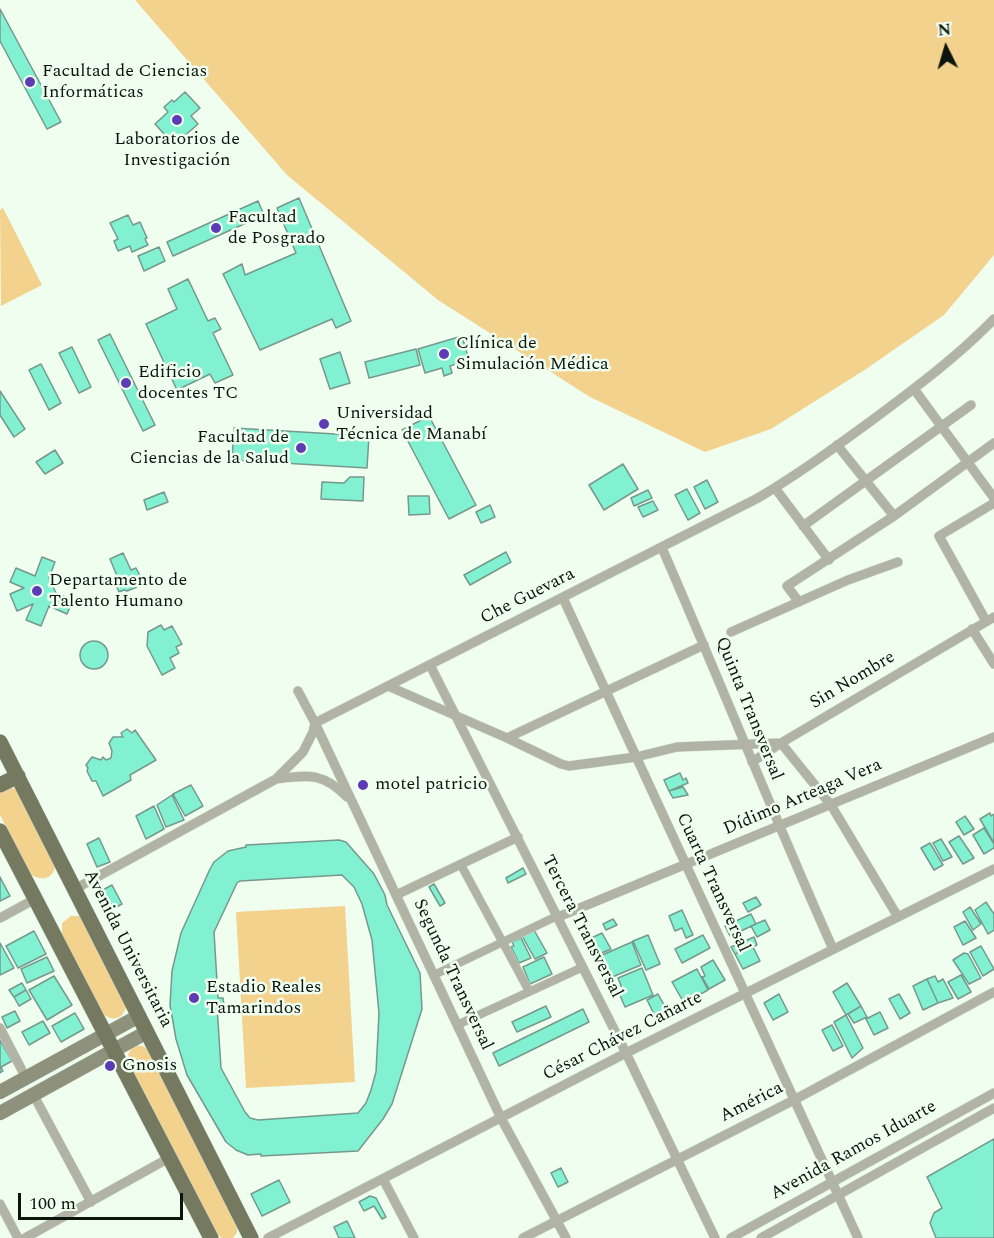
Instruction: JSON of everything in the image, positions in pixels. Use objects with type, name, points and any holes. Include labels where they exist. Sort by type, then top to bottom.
[{"type":"main road","name":"Avenida Universitaria","points":[[0,741],[251,1238]]},
{"type":"main road","points":[[0,785],[18,776]]},
{"type":"main road","points":[[0,831],[101,1037],[211,1238]]},
{"type":"main road","points":[[0,1092],[139,1016]]},
{"type":"main road","points":[[0,1113],[147,1032]]},
{"type":"street","name":"Che Guevara","points":[[315,723],[735,511],[774,488],[914,389],[993,322]]},
{"type":"street","points":[[914,389],[994,498]]},
{"type":"street","points":[[803,526],[971,405]]},
{"type":"street","points":[[799,602],[787,586],[894,516],[994,443]]},
{"type":"street","points":[[837,445],[894,516]]},
{"type":"street","points":[[774,488],[829,560]]},
{"type":"street","points":[[990,619],[939,537],[994,503]]},
{"type":"street","name":"Quinta Transversal","points":[[662,548],[778,827],[833,950]]},
{"type":"street","points":[[731,632],[848,580],[898,562]]},
{"type":"street","name":"Cuarta Transversal","points":[[563,598],[858,1238]]},
{"type":"street","name":"Sin Nombre","points":[[752,762],[990,619]]},
{"type":"street","points":[[972,630],[994,663]]},
{"type":"street","points":[[507,738],[704,645]]},
{"type":"street","name":"Tercera Transversal","points":[[430,665],[626,1053],[715,1238]]},
{"type":"street","points":[[388,686],[456,714],[569,766],[636,757],[677,747],[781,743],[831,805],[898,917]]},
{"type":"street","points":[[75,889],[276,779],[303,752],[313,732],[315,723],[298,691]]},
{"type":"street","name":"Segunda Transversal","points":[[315,723],[501,1118],[566,1238]]},
{"type":"street","name":"Dídimo Arteaga Vera","points":[[558,917],[994,737]]},
{"type":"street","points":[[276,779],[314,776],[328,780],[353,804]]},
{"type":"street","points":[[396,895],[518,837]]},
{"type":"street","points":[[461,865],[529,991]]},
{"type":"street","name":"César Chávez Cañarte","points":[[268,1238],[626,1053],[994,869]]},
{"type":"street","points":[[0,918],[35,899]]},
{"type":"street","points":[[434,975],[558,917]]},
{"type":"street","points":[[457,1025],[583,967]]},
{"type":"street","name":"América","points":[[523,1238],[794,1100],[994,992]]},
{"type":"street","points":[[0,1028],[26,1078]]},
{"type":"street","name":"Avenida Ramos Iduarte","points":[[731,1238],[994,1093]]},
{"type":"street","points":[[33,1094],[91,1202]]},
{"type":"street","name":"Avenida Ramos Iduarte","points":[[761,1238],[994,1108]]},
{"type":"street","points":[[25,1238],[169,1158]]},
{"type":"street","points":[[383,1179],[414,1238]]},
{"type":"street","points":[[0,1204],[18,1238]]},
{"type":"shaded area","points":[[135,0],[994,0],[994,255],[944,315],[866,369],[771,429],[705,452],[590,397],[438,300],[287,175]]},
{"type":"shaded area","points":[[3,208],[42,285],[1,306],[0,210]]},
{"type":"shaded area","points":[[13,788],[19,792],[55,867],[48,877],[41,878],[29,873],[0,815],[0,791]]},
{"type":"shaded area","points":[[345,906],[355,1082],[246,1088],[236,912]]},
{"type":"shaded area","points":[[71,916],[79,916],[83,919],[126,1007],[120,1017],[110,1018],[103,1014],[62,935],[62,923]]},
{"type":"shaded area","points":[[136,1046],[143,1046],[150,1051],[237,1226],[237,1233],[233,1238],[222,1238],[218,1235],[128,1061],[129,1052]]},
{"type":"building","name":"Facultad de Ciencias Informáticas","points":[[0,9],[61,122],[47,129],[0,41]]},
{"type":"building","name":"Laboratorios de Investigación","points":[[185,92],[200,108],[191,116],[198,124],[174,145],[155,124],[168,112],[164,107]]},
{"type":"building","points":[[299,198],[351,321],[336,328],[332,319],[260,350],[223,274],[242,264],[245,275],[296,253],[277,208]]},
{"type":"building","name":"Facultad de Posgrado","points":[[258,201],[264,215],[173,256],[167,242]]},
{"type":"building","points":[[128,215],[133,225],[140,222],[148,245],[132,252],[130,246],[118,251],[114,241],[118,239],[110,223]]},
{"type":"building","points":[[159,247],[165,261],[144,271],[138,256]]},
{"type":"building","points":[[188,279],[208,321],[215,318],[221,329],[213,333],[233,375],[215,383],[210,374],[177,390],[146,324],[177,309],[168,289]]},
{"type":"building","name":"Edificio docentes TC","points":[[110,334],[155,425],[143,431],[98,340]]},
{"type":"building","name":"Clínica de Simulación Médica","points":[[462,336],[469,360],[450,366],[452,373],[444,376],[442,368],[425,373],[418,349]]},
{"type":"building","points":[[72,347],[91,387],[79,393],[59,353]]},
{"type":"building","points":[[416,349],[420,365],[369,378],[365,362]]},
{"type":"building","points":[[340,352],[350,383],[330,389],[320,359]]},
{"type":"building","points":[[41,364],[61,403],[49,410],[29,370]]},
{"type":"building","points":[[0,391],[25,429],[14,437],[0,415]]},
{"type":"building","points":[[429,416],[476,505],[449,519],[402,430]]},
{"type":"building","name":"Facultad de Ciencias de la Salud","points":[[234,428],[369,436],[367,468],[232,460]]},
{"type":"building","points":[[55,450],[63,463],[45,474],[36,462]]},
{"type":"building","points":[[623,464],[638,489],[604,510],[589,485]]},
{"type":"building","points":[[350,477],[364,477],[363,501],[321,499],[322,482],[344,483]]},
{"type":"building","points":[[707,480],[718,502],[705,509],[694,487]]},
{"type":"building","points":[[687,489],[700,513],[688,520],[675,495]]},
{"type":"building","points":[[648,490],[652,498],[634,506],[631,498]]},
{"type":"building","points":[[164,492],[168,502],[147,510],[144,500]]},
{"type":"building","points":[[408,496],[429,496],[430,514],[409,515]]},
{"type":"building","points":[[653,501],[658,510],[643,517],[638,507]]},
{"type":"building","points":[[490,505],[495,517],[481,523],[476,512]]},
{"type":"building","points":[[506,552],[511,562],[470,585],[464,575]]},
{"type":"building","points":[[123,553],[131,570],[136,568],[143,581],[138,583],[137,587],[119,592],[113,578],[117,576],[110,559]]},
{"type":"building","name":"Departamento de Talento Humano","points":[[42,557],[55,562],[49,578],[56,593],[73,600],[67,614],[49,606],[41,626],[26,620],[33,604],[17,611],[10,594],[24,588],[10,582],[16,568],[35,576]]},
{"type":"building","points":[[161,625],[164,630],[172,626],[182,644],[176,647],[179,653],[170,658],[175,668],[162,675],[147,646],[148,632]]},
{"type":"building","points":[[94,641],[104,645],[108,655],[104,665],[94,669],[84,665],[80,655],[84,645]]},
{"type":"building","points":[[127,729],[132,733],[135,730],[156,760],[130,775],[131,780],[103,796],[96,781],[92,781],[86,765],[92,757],[101,760],[103,757],[106,760],[111,758],[112,751],[109,743],[113,737],[123,737],[121,733]]},
{"type":"building","points":[[680,773],[683,780],[686,778],[688,783],[669,791],[664,780]]},
{"type":"building","points":[[191,785],[203,806],[185,816],[173,794]]},
{"type":"building","points":[[683,787],[688,795],[673,798],[669,791]]},
{"type":"building","points":[[172,795],[184,820],[166,827],[157,805]]},
{"type":"building","points":[[154,806],[164,829],[146,839],[136,816]]},
{"type":"building","points":[[990,813],[991,816],[994,814],[994,843],[980,819]]},
{"type":"building","points":[[965,816],[974,829],[964,835],[956,822]]},
{"type":"building","points":[[690,824],[694,829],[687,833],[683,828]]},
{"type":"building","points":[[984,828],[994,848],[984,854],[973,835]]},
{"type":"building","points":[[959,836],[974,858],[963,864],[949,842]]},
{"type":"building","points":[[99,838],[110,862],[97,867],[87,844]]},
{"type":"building","points":[[941,839],[952,857],[943,861],[933,843]]},
{"type":"building","name":"Estadio Reales Tamarindos","points":[[339,840],[346,842],[374,874],[420,973],[422,1009],[392,1104],[358,1151],[261,1156],[261,1154],[248,1155],[236,1150],[226,1142],[187,1075],[176,1039],[170,1005],[172,971],[181,933],[214,862],[228,851],[246,847],[246,845]],"holes":[[[342,875],[354,887],[362,904],[372,940],[379,1013],[376,1072],[366,1103],[358,1113],[258,1120],[250,1118],[221,1068],[217,1006],[224,1005],[223,998],[218,998],[214,932],[240,881]]]},
{"type":"building","points":[[930,843],[943,865],[934,870],[921,848]]},
{"type":"building","points":[[523,868],[526,874],[508,883],[506,878]]},
{"type":"building","points":[[0,877],[10,896],[0,901]]},
{"type":"building","points":[[434,884],[445,903],[440,906],[429,887]]},
{"type":"building","points":[[112,885],[122,904],[109,911],[99,892]]},
{"type":"building","points":[[756,897],[761,905],[748,912],[743,903]]},
{"type":"building","points":[[986,902],[994,914],[994,930],[988,934],[975,910]]},
{"type":"building","points":[[970,907],[981,924],[973,930],[963,912]]},
{"type":"building","points":[[682,910],[693,935],[686,938],[682,928],[675,931],[669,916]]},
{"type":"building","points":[[751,914],[756,924],[730,936],[725,926]]},
{"type":"building","points":[[613,919],[617,925],[606,930],[603,924]]},
{"type":"building","points":[[765,920],[770,930],[757,937],[751,926]]},
{"type":"building","points":[[965,921],[976,938],[963,945],[954,927]]},
{"type":"building","points":[[534,930],[547,953],[535,959],[522,936]]},
{"type":"building","points":[[34,931],[46,954],[18,968],[6,946]]},
{"type":"building","points":[[602,933],[611,949],[595,956],[587,940]]},
{"type":"building","points":[[648,935],[660,964],[646,970],[633,941]]},
{"type":"building","points":[[703,935],[710,948],[682,963],[675,949]]},
{"type":"building","points":[[754,937],[757,945],[735,954],[731,947]]},
{"type":"building","points":[[521,938],[531,958],[519,963],[511,947],[514,946],[512,942]]},
{"type":"building","points":[[632,942],[641,965],[605,980],[600,966],[603,965],[600,956]]},
{"type":"building","points":[[0,943],[14,968],[0,975]]},
{"type":"building","points":[[981,946],[994,969],[983,976],[970,952]]},
{"type":"building","points":[[753,947],[760,961],[743,969],[735,954]]},
{"type":"building","points":[[964,953],[968,954],[981,978],[969,984],[953,960]]},
{"type":"building","points":[[47,957],[54,971],[27,983],[21,969]]},
{"type":"building","points":[[544,957],[552,974],[530,984],[523,967]]},
{"type":"building","points":[[713,960],[725,980],[709,989],[702,977],[705,976],[701,967]]},
{"type":"building","points":[[642,968],[653,995],[625,1007],[619,993],[623,991],[618,978]]},
{"type":"building","points":[[697,969],[708,990],[684,1003],[672,982]]},
{"type":"building","points":[[961,975],[971,992],[958,999],[948,982]]},
{"type":"building","points":[[54,976],[72,1005],[47,1020],[29,990]]},
{"type":"building","points":[[935,976],[938,982],[943,979],[953,998],[938,1003],[927,979]]},
{"type":"building","points":[[927,979],[938,1003],[923,1010],[913,986]]},
{"type":"building","points":[[22,983],[26,990],[14,997],[9,990]]},
{"type":"building","points":[[847,983],[861,1006],[846,1015],[833,992]]},
{"type":"building","points":[[26,990],[31,999],[19,1006],[14,997]]},
{"type":"building","points":[[658,994],[669,1014],[657,1020],[647,1000]]},
{"type":"building","points":[[779,994],[788,1012],[773,1020],[764,1003]]},
{"type":"building","points":[[899,994],[910,1013],[900,1019],[889,999]]},
{"type":"building","points":[[546,1006],[551,1017],[517,1032],[512,1022]]},
{"type":"building","points":[[861,1006],[867,1017],[854,1023],[848,1014]]},
{"type":"building","points":[[583,1009],[589,1022],[499,1066],[493,1053]]},
{"type":"building","points":[[15,1011],[20,1021],[7,1028],[2,1017]]},
{"type":"building","points":[[880,1012],[888,1028],[874,1035],[866,1019]]},
{"type":"building","points":[[75,1013],[84,1029],[61,1042],[52,1026]]},
{"type":"building","points":[[846,1015],[863,1048],[852,1058],[834,1022]]},
{"type":"building","points":[[43,1021],[50,1033],[29,1045],[22,1032]]},
{"type":"building","points":[[832,1025],[843,1046],[833,1051],[822,1030]]},
{"type":"building","points":[[0,1040],[12,1061],[1,1067],[3,1071],[0,1073]]},
{"type":"building","points":[[994,1139],[994,1238],[936,1238],[930,1223],[934,1213],[942,1208],[927,1177]]},
{"type":"building","points":[[561,1168],[568,1182],[558,1187],[551,1173]]},
{"type":"building","points":[[279,1180],[290,1202],[262,1216],[251,1194]]},
{"type":"building","points":[[370,1196],[376,1198],[386,1217],[382,1219],[374,1206],[364,1211],[359,1202]]},
{"type":"building","points":[[347,1221],[355,1238],[339,1238],[334,1227]]},
{"type":"place","name":"Facultad de Ciencias Informáticas","points":[[30,82]]},
{"type":"place","name":"Laboratorios de Investigación","points":[[177,120]]},
{"type":"place","name":"Facultad de Posgrado","points":[[216,228]]},
{"type":"place","name":"Clínica de Simulación Médica","points":[[444,354]]},
{"type":"place","name":"Edificio docentes TC","points":[[126,383]]},
{"type":"place","name":"Universidad Técnica de Manabí","points":[[324,424]]},
{"type":"place","name":"Facultad de Ciencias de la Salud","points":[[301,448]]},
{"type":"place","name":"Departamento de Talento Humano","points":[[37,591]]},
{"type":"place","name":"motel patricio","points":[[363,785]]},
{"type":"place","name":"Estadio Reales Tamarindos","points":[[194,998]]},
{"type":"place","name":"Gnosis","points":[[110,1066]]}]
